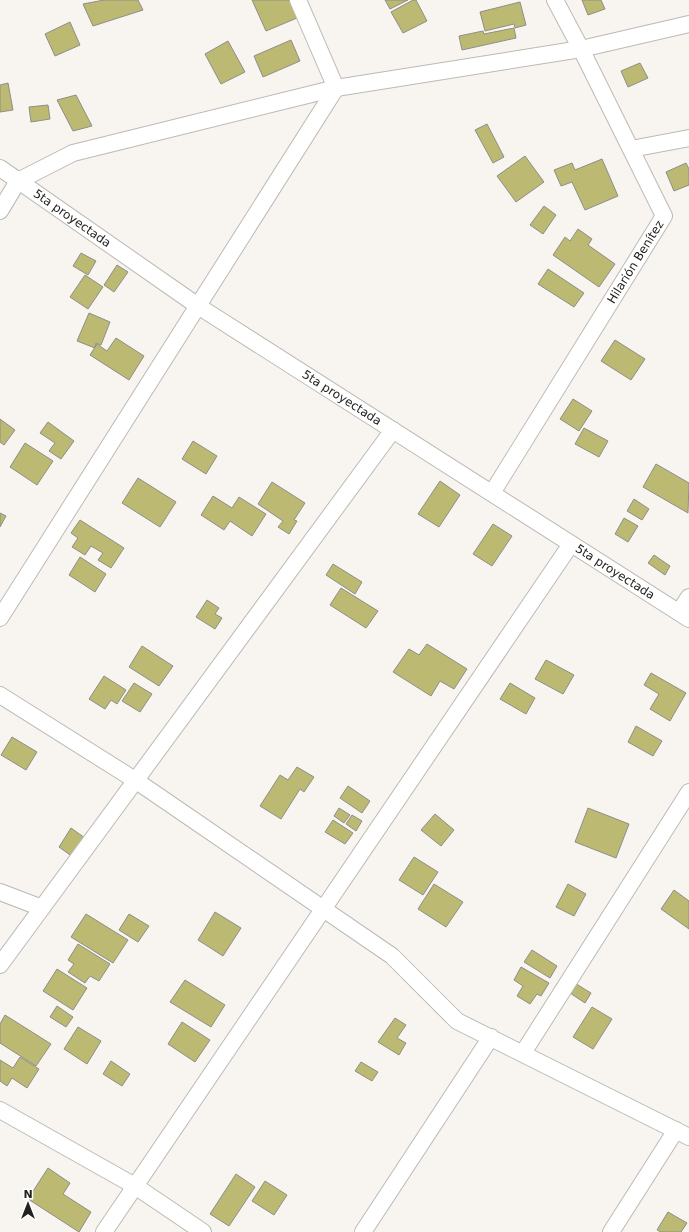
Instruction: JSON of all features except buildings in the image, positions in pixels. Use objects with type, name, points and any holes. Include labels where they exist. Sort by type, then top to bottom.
[{"type":"street","points":[[298,0],[336,88]]},
{"type":"street","name":"Hilarión Benítez","points":[[492,493],[664,216],[581,48],[555,0]]},
{"type":"street","points":[[0,211],[18,181],[73,153],[336,88],[581,48],[689,24]]},
{"type":"street","points":[[0,618],[336,88]]},
{"type":"street","points":[[631,149],[689,138]]},
{"type":"street","name":"5ta proyectada","points":[[0,168],[198,306],[684,616]]},
{"type":"street","points":[[0,965],[393,430]]},
{"type":"street","points":[[104,1232],[571,544]]},
{"type":"street","points":[[684,616],[689,597]]},
{"type":"street","points":[[0,695],[135,780],[392,956],[457,1021],[682,1133],[611,1232]]},
{"type":"street","points":[[523,1053],[689,792]]},
{"type":"street","points":[[0,892],[42,908]]},
{"type":"street","points":[[363,1232],[491,1037]]},
{"type":"street","points":[[0,1110],[135,1186],[203,1232]]}]
